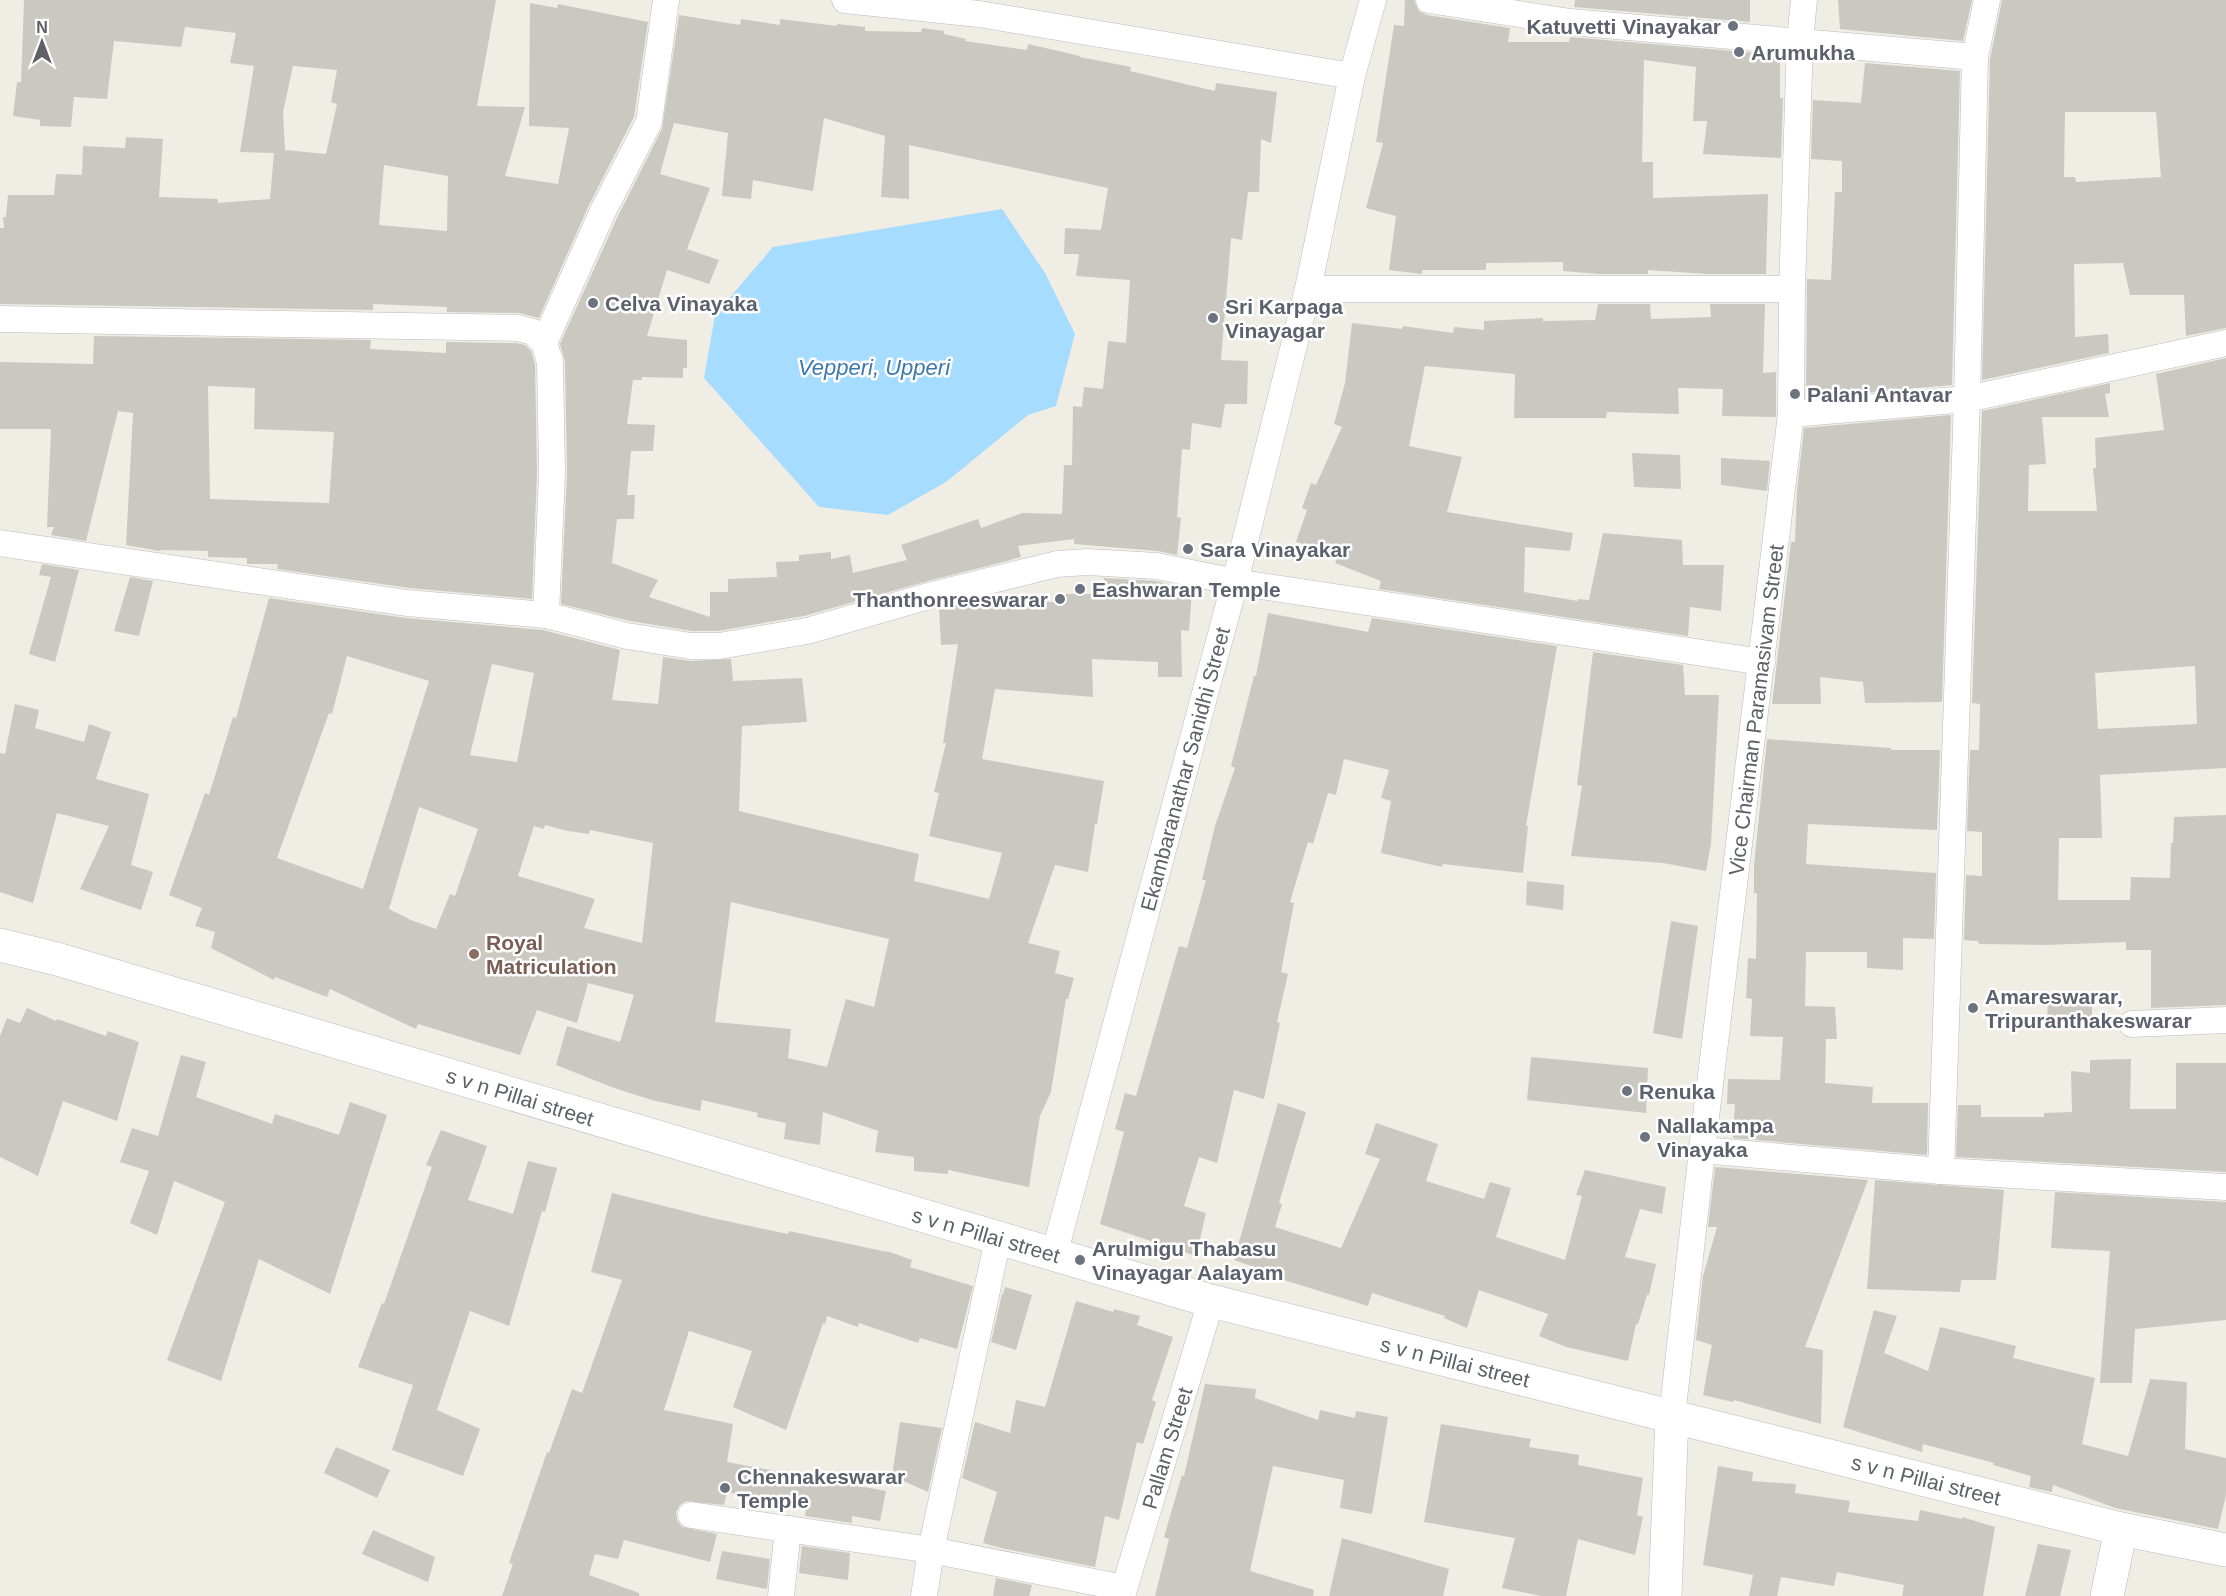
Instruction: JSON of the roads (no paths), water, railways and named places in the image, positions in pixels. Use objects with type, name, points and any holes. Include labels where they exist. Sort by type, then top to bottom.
[{"type":"street","points":[[544,343],[603,211],[649,122],[666,0]]},
{"type":"street","points":[[845,0],[979,14],[1352,76]]},
{"type":"street","name":"Ekambaranathar Sanidhi Street","points":[[1054,1255],[1235,582],[1308,289],[1352,76],[1373,0]]},
{"type":"street","points":[[1429,0],[1570,22],[1975,57]]},
{"type":"street","name":"Vice Chairman Paramasivam Street","points":[[1672,1417],[1791,414],[1792,289],[1800,41],[1804,0]]},
{"type":"street","points":[[1941,1171],[1967,399],[1975,57],[1987,0]]},
{"type":"street","points":[[1308,289],[1792,289]]},
{"type":"street","points":[[0,319],[518,328],[533,332],[544,343],[549,362],[552,473],[546,615]]},
{"type":"street","points":[[1791,414],[1967,399],[2226,343]]},
{"type":"street","points":[[0,543],[407,603],[546,615],[627,636],[691,646],[719,646],[807,631],[932,595],[1056,564],[1087,561],[1157,566],[1235,582],[1762,662]]},
{"type":"street","name":"s v n Pillai street","points":[[0,945],[57,959],[998,1239],[1211,1300],[2121,1529],[2226,1550]]},
{"type":"street","points":[[2132,1024],[2226,1020]]},
{"type":"street","points":[[1702,1150],[1941,1171],[2226,1187]]},
{"type":"street","points":[[924,1596],[931,1550],[998,1239]]},
{"type":"street","name":"Pallam Street","points":[[1123,1592],[1211,1300]]},
{"type":"street","points":[[1665,1596],[1672,1417]]},
{"type":"street","points":[[691,1515],[931,1550],[1123,1592]]},
{"type":"street","points":[[781,1596],[788,1529]]},
{"type":"street","points":[[2107,1596],[2121,1529]]},
{"type":"water","name":"Vepperi, Upperi","points":[[1002,209],[1045,273],[1075,334],[1056,406],[1028,415],[946,482],[888,515],[819,507],[704,378],[715,315],[773,247]]},
{"type":"place","name":"Katuvetti Vinayakar","points":[[1733,26]]},
{"type":"place","name":"Arumukha","points":[[1739,52]]},
{"type":"place","name":"Celva Vinayaka","points":[[593,303]]},
{"type":"place","name":"Sri Karpaga Vinayagar","points":[[1213,318]]},
{"type":"place","name":"Palani Antavar","points":[[1795,394]]},
{"type":"place","name":"Sara Vinayakar","points":[[1188,549]]},
{"type":"place","name":"Eashwaran Temple","points":[[1080,589]]},
{"type":"place","name":"Thanthonreeswarar","points":[[1060,599]]},
{"type":"place","name":"Royal Matriculation","points":[[474,954]]},
{"type":"place","name":"Amareswarar, Tripuranthakeswarar","points":[[1973,1008]]},
{"type":"place","name":"Renuka","points":[[1627,1091]]},
{"type":"place","name":"Nallakampa Vinayaka","points":[[1645,1137]]},
{"type":"place","name":"Arulmigu Thabasu Vinayagar Aalayam","points":[[1080,1260]]},
{"type":"place","name":"Chennakeswarar Temple","points":[[725,1488]]}]
